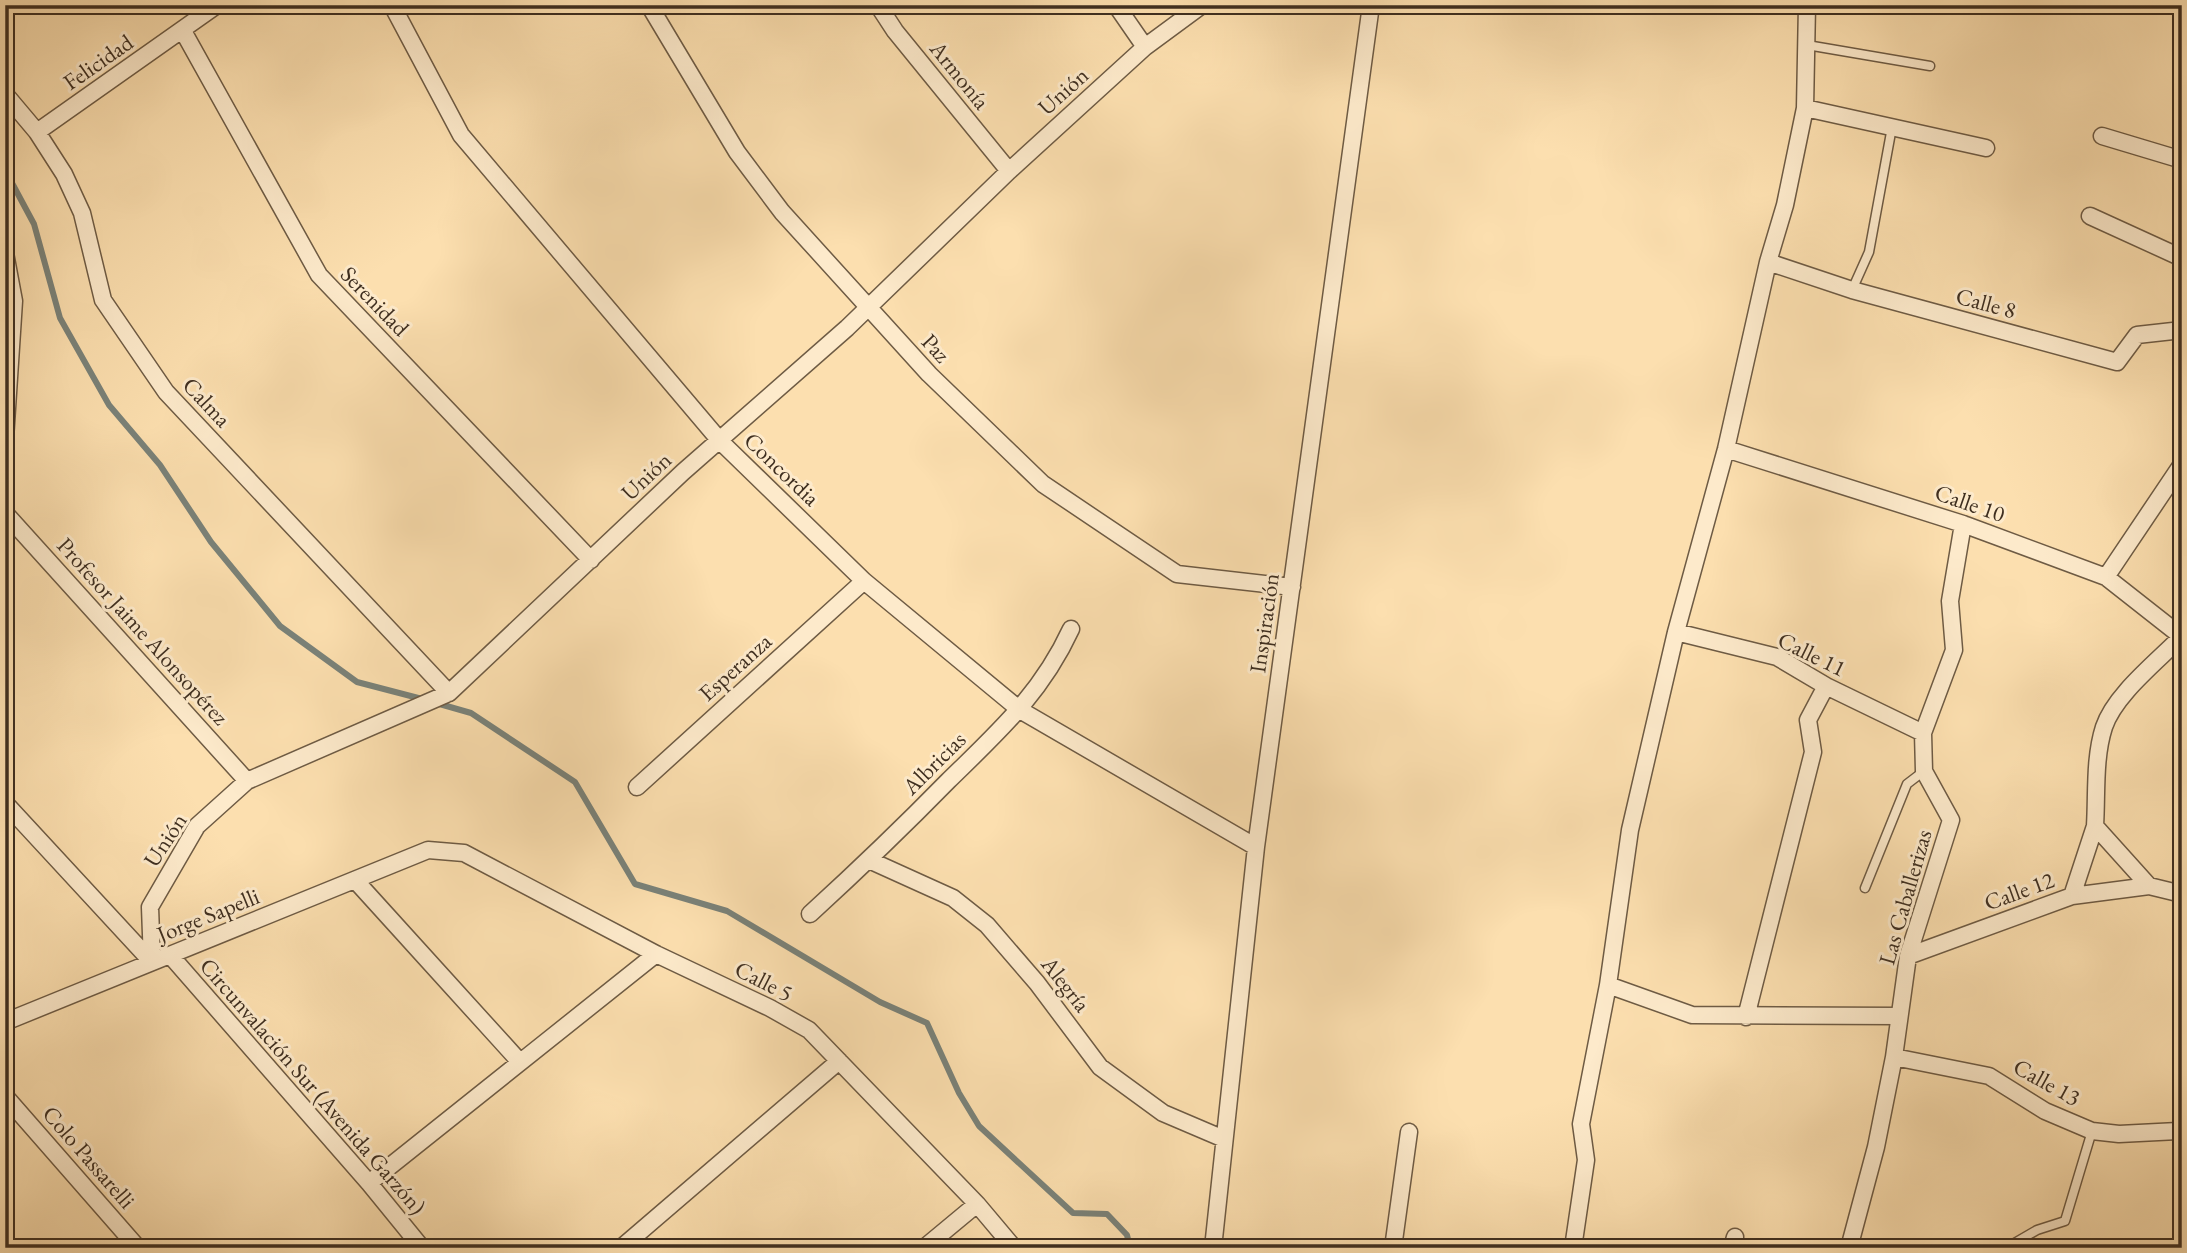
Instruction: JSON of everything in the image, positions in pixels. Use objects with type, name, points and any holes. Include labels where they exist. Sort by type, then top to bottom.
[{"type":"street","name":"Felicidad","points":[[37,132],[183,32],[217,5]]},
{"type":"street","name":"Concordia","points":[[392,5],[461,135],[719,439],[864,581],[1020,710],[1256,847]]},
{"type":"street","name":"Paz","points":[[649,5],[737,152],[782,212],[929,374],[1043,484],[1177,574],[1292,587]]},
{"type":"street","name":"Armonía","points":[[878,5],[895,30],[1009,171]]},
{"type":"street","points":[[1116,5],[1145,47]]},
{"type":"street","name":"Unión","points":[[152,962],[150,907],[197,826],[247,781],[449,694],[719,439],[868,307],[1009,171],[1145,47],[1202,5]]},
{"type":"street","name":"Inspiración","points":[[1213,1248],[1256,847],[1371,5]]},
{"type":"street","points":[[1573,1248],[1586,1160],[1581,1124],[1608,985],[1630,830],[1675,632],[1726,449],[1768,262],[1785,205],[1805,108],[1807,5]]},
{"type":"street","name":"Serenidad","points":[[183,32],[319,275],[591,559]]},
{"type":"street","name":"Calma","points":[[5,94],[37,132],[64,174],[82,213],[103,300],[166,392],[449,694]]},
{"type":"street","points":[[1805,108],[1986,148]]},
{"type":"street","points":[[2102,136],[2182,160]]},
{"type":"street","points":[[2090,216],[2182,258]]},
{"type":"street","points":[[5,253],[14,301],[5,439]]},
{"type":"street","name":"Calle 8","points":[[1768,262],[1852,290],[2117,362],[2137,335],[2182,330]]},
{"type":"street","name":"Calle 10","points":[[1726,449],[1963,524],[2106,577],[2181,636]]},
{"type":"street","points":[[2106,577],[2182,464]]},
{"type":"street","name":"Profesor Jaime Alonsopérez","points":[[5,513],[247,781]]},
{"type":"street","name":"Las Caballerizas","points":[[1849,1248],[1876,1147],[1894,1057],[1908,956],[1951,820],[1924,771],[1923,733],[1954,650],[1950,601],[1963,524]]},
{"type":"street","name":"Esperanza","points":[[637,787],[864,581]]},
{"type":"street","name":"Albricias","points":[[810,914],[869,860],[1020,710],[1056,661],[1071,629]]},
{"type":"street","name":"Calle 11","points":[[1675,632],[1777,657],[1826,686],[1923,733]]},
{"type":"street","points":[[2073,896],[2095,825],[2099,754],[2105,725],[2122,697],[2181,636]]},
{"type":"street","points":[[1746,1017],[1813,751],[1808,720],[1826,686]]},
{"type":"street","points":[[5,803],[152,962]]},
{"type":"street","points":[[2095,825],[2149,886],[2182,894]]},
{"type":"street","name":"Jorge Sapelli","points":[[5,1022],[428,850]]},
{"type":"street","name":"Calle 5","points":[[428,850],[464,853],[656,954],[770,1008],[809,1030],[977,1204],[1014,1248]]},
{"type":"street","name":"Alegría","points":[[869,860],[953,898],[987,925],[1037,983],[1100,1067],[1163,1113],[1224,1139]]},
{"type":"street","points":[[355,880],[520,1062]]},
{"type":"street","name":"Calle 12","points":[[1908,956],[2073,896],[2149,886]]},
{"type":"street","points":[[369,1183],[656,954]]},
{"type":"street","name":"Circunvalación Sur (Avenida Garzón)","points":[[170,955],[369,1183],[422,1248]]},
{"type":"street","points":[[1608,985],[1692,1014],[1746,1017],[1899,1016]]},
{"type":"street","name":"Calle 13","points":[[1894,1057],[1989,1076],[2045,1111],[2092,1131],[2119,1134],[2178,1131]]},
{"type":"street","points":[[621,1248],[839,1061]]},
{"type":"street","name":"Colo Passarelli","points":[[5,1096],[138,1248]]},
{"type":"street","points":[[1393,1248],[1409,1132]]},
{"type":"street","points":[[924,1248],[977,1204]]},
{"type":"lane","points":[[1807,45],[1930,66]]},
{"type":"lane","points":[[1852,290],[1869,251],[1892,127]]},
{"type":"lane","points":[[1865,888],[1907,784],[1924,771]]},
{"type":"lane","points":[[2006,1248],[2037,1230],[2065,1221],[2092,1131]]},
{"type":"waterway","points":[[5,170],[34,224],[60,318],[109,405],[160,465],[211,542],[280,626],[357,682],[426,700]]},
{"type":"waterway","points":[[436,703],[471,713],[575,782],[635,884],[727,911],[880,1002],[927,1023],[959,1093],[979,1126],[1073,1213],[1107,1214],[1127,1235],[1130,1248]]}]
